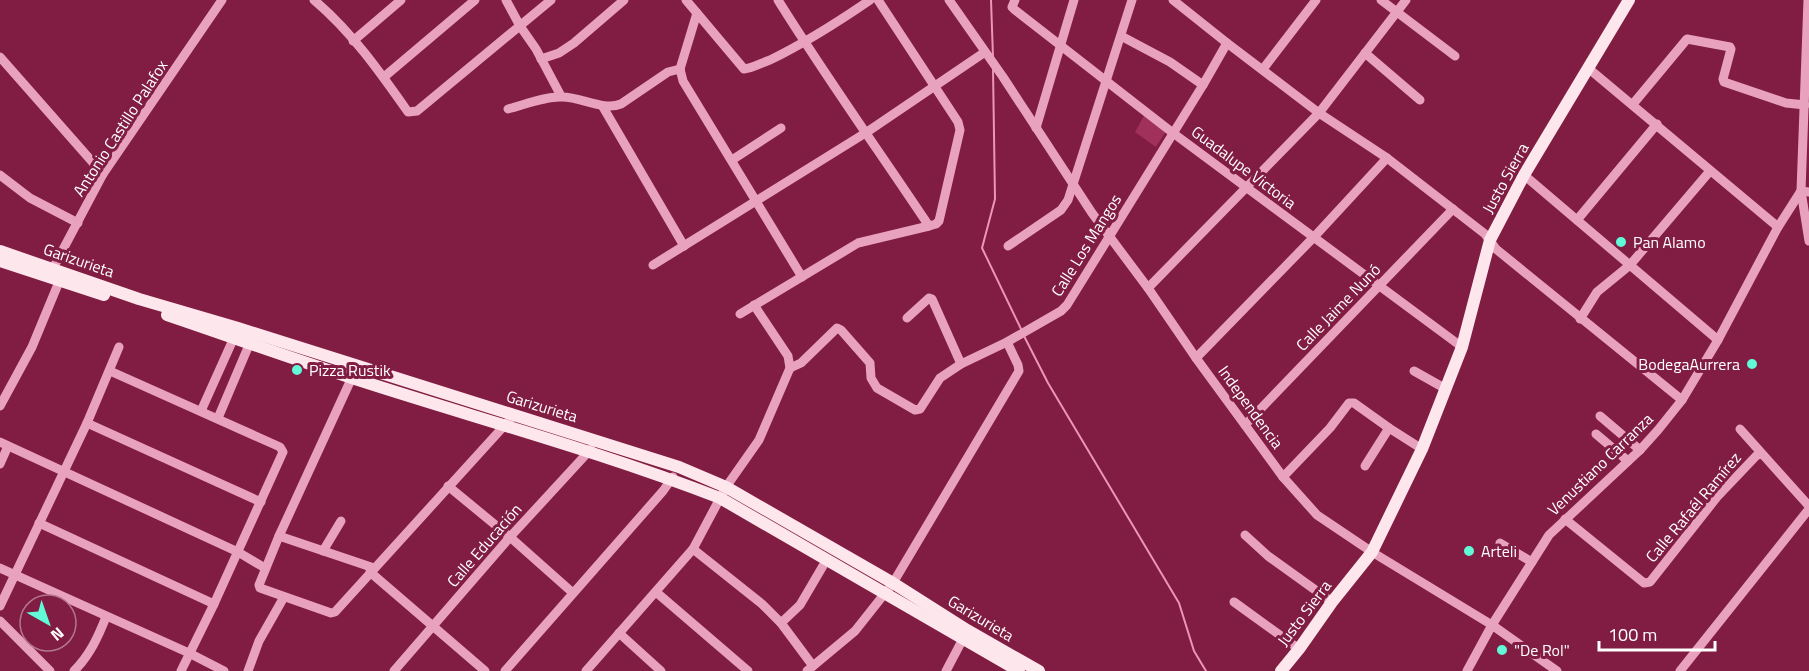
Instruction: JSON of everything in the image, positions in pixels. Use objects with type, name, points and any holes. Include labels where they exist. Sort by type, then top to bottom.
[{"type":"main road","name":"Justo Sierra","points":[[1281,671],[1372,552],[1422,449],[1462,347],[1490,240],[1524,175],[1629,0]]},
{"type":"main road","name":"Garizurieta","points":[[0,251],[56,274]]},
{"type":"main road","name":"Garizurieta","points":[[0,261],[56,274],[139,299],[252,338],[358,366],[679,467],[893,583],[1019,671]]},
{"type":"main road","name":"Garizurieta","points":[[252,338],[352,378],[504,424],[672,479],[723,492],[885,594],[1039,671]]},
{"type":"street","name":"Antonio Castillo Palafox","points":[[0,406],[32,347],[56,274],[78,223],[104,174],[222,0]]},
{"type":"street","points":[[314,0],[332,16],[384,77],[408,111],[413,112],[551,0]]},
{"type":"street","points":[[353,41],[401,0]]},
{"type":"street","points":[[384,77],[475,0]]},
{"type":"street","points":[[506,0],[561,96]]},
{"type":"street","points":[[541,59],[559,53],[574,44],[624,0]]},
{"type":"street","points":[[686,0],[744,69],[750,69],[783,54],[870,0]]},
{"type":"street","points":[[778,0],[929,226]]},
{"type":"street","points":[[740,314],[858,243],[929,226],[939,221],[960,130],[958,122],[878,0]]},
{"type":"street","name":"Independencia","points":[[949,0],[1003,77],[1073,186],[1283,477],[1317,516],[1492,625],[1557,671]]},
{"type":"street","points":[[1036,128],[1074,0]]},
{"type":"street","points":[[1008,246],[1061,210],[1068,200],[1132,0]]},
{"type":"street","points":[[1173,0],[1227,44],[1319,113],[1387,158],[1485,234],[1496,249],[1682,400]]},
{"type":"street","points":[[1263,69],[1316,0]]},
{"type":"street","points":[[1381,0],[1455,56]]},
{"type":"street","points":[[1148,288],[1319,113],[1406,0]]},
{"type":"street","points":[[1808,0],[1805,191],[1809,241]]},
{"type":"street","name":"Guadalupe Victoria","points":[[1013,4],[1061,46],[1173,133],[1462,347]]},
{"type":"street","points":[[697,13],[680,69],[683,81],[802,277]]},
{"type":"street","points":[[1121,36],[1170,62],[1203,85]]},
{"type":"street","points":[[1633,104],[1687,39],[1731,49],[1724,82],[1786,103],[1805,105]]},
{"type":"street","name":"Calle Los Mangos","points":[[790,368],[801,363],[837,328],[870,363],[871,378],[877,388],[915,410],[920,409],[940,378],[961,364],[1062,311],[1227,44]]},
{"type":"street","points":[[1365,52],[1420,100]]},
{"type":"street","points":[[653,265],[867,132],[987,54]]},
{"type":"street","points":[[0,57],[104,174]]},
{"type":"street","points":[[1588,68],[1778,227]]},
{"type":"street","points":[[603,107],[621,104],[668,72],[680,69]]},
{"type":"street","points":[[508,110],[561,96],[598,103],[603,107],[684,246]]},
{"type":"street","points":[[1577,220],[1657,124]]},
{"type":"street","points":[[732,160],[781,128]]},
{"type":"street","points":[[1196,358],[1387,158]]},
{"type":"street","points":[[1580,319],[1597,292],[1630,265],[1710,171]]},
{"type":"street","points":[[0,175],[30,198],[78,223]]},
{"type":"street","points":[[1524,175],[1718,339]]},
{"type":"street","name":"Venustiano Carranza","points":[[1467,671],[1492,625],[1549,535],[1640,450],[1682,400],[1718,339],[1778,227],[1805,191]]},
{"type":"street","name":"Calle Jaime Nunó","points":[[1245,425],[1453,209]]},
{"type":"street","points":[[907,318],[929,298],[932,299],[961,364]]},
{"type":"street","points":[[585,671],[693,549],[723,492],[759,440],[790,368],[788,356],[754,305]]},
{"type":"street","points":[[201,411],[236,333]]},
{"type":"street","points":[[218,418],[252,338]]},
{"type":"street","points":[[693,549],[781,622],[810,668],[855,631],[893,583],[1019,371],[1010,340]]},
{"type":"street","points":[[0,606],[87,423],[119,347]]},
{"type":"street","points":[[358,366],[279,536],[259,585],[260,588],[331,613],[335,612],[514,415]]},
{"type":"street","points":[[110,371],[280,447],[283,452],[181,671]]},
{"type":"street","points":[[1414,371],[1446,389]]},
{"type":"street","points":[[1283,477],[1330,428],[1349,403],[1354,403],[1422,449]]},
{"type":"street","points":[[1600,416],[1640,450]]},
{"type":"street","points":[[87,423],[261,502]]},
{"type":"street","points":[[1365,466],[1389,428]]},
{"type":"street","points":[[1740,429],[1762,454]]},
{"type":"street","points":[[1596,434],[1628,461]]},
{"type":"street","name":"Calle Educación","points":[[394,671],[510,537],[598,441]]},
{"type":"street","points":[[0,464],[4,444],[237,552],[265,568]]},
{"type":"street","name":"Calle Rafaél Ramírez","points":[[1565,519],[1644,583],[1650,582],[1717,497],[1757,455],[1762,454],[1809,507]]},
{"type":"street","points":[[505,671],[663,491],[679,467]]},
{"type":"street","points":[[448,486],[573,593]]},
{"type":"street","points":[[1680,671],[1809,507]]},
{"type":"street","points":[[323,551],[341,521]]},
{"type":"street","points":[[39,523],[214,604]]},
{"type":"street","points":[[1245,535],[1268,556],[1332,602]]},
{"type":"street","points":[[279,536],[372,570],[432,627],[485,671]]},
{"type":"street","points":[[1500,543],[1532,562]]},
{"type":"street","points":[[781,622],[800,605],[827,559]]},
{"type":"street","points":[[0,568],[224,671]]},
{"type":"street","points":[[656,592],[748,671]]},
{"type":"street","points":[[249,671],[259,641],[284,597]]},
{"type":"street","points":[[1234,602],[1299,649]]},
{"type":"street","points":[[74,671],[95,644],[106,616]]},
{"type":"street","points":[[0,621],[50,671]]},
{"type":"street","points":[[619,633],[661,671]]},
{"type":"street","points":[[946,671],[965,634]]},
{"type":"shaded area","points":[[1145,114],[1166,131],[1156,147],[1135,132]]},
{"type":"waterway","points":[[991,0],[993,57]]},
{"type":"waterway","points":[[993,69],[995,199],[982,248],[1022,331]]},
{"type":"waterway","points":[[1024,336],[1048,383],[1179,603],[1194,651],[1206,671]]},
{"type":"place","name":"Pan Alamo","points":[[1621,242]]},
{"type":"place","name":"BodegaAurrera","points":[[1752,364]]},
{"type":"place","name":"Pizza Rustik","points":[[297,370]]},
{"type":"place","name":"Arteli","points":[[1469,551]]},
{"type":"place","name":"\"De Rol\"","points":[[1502,650]]}]
